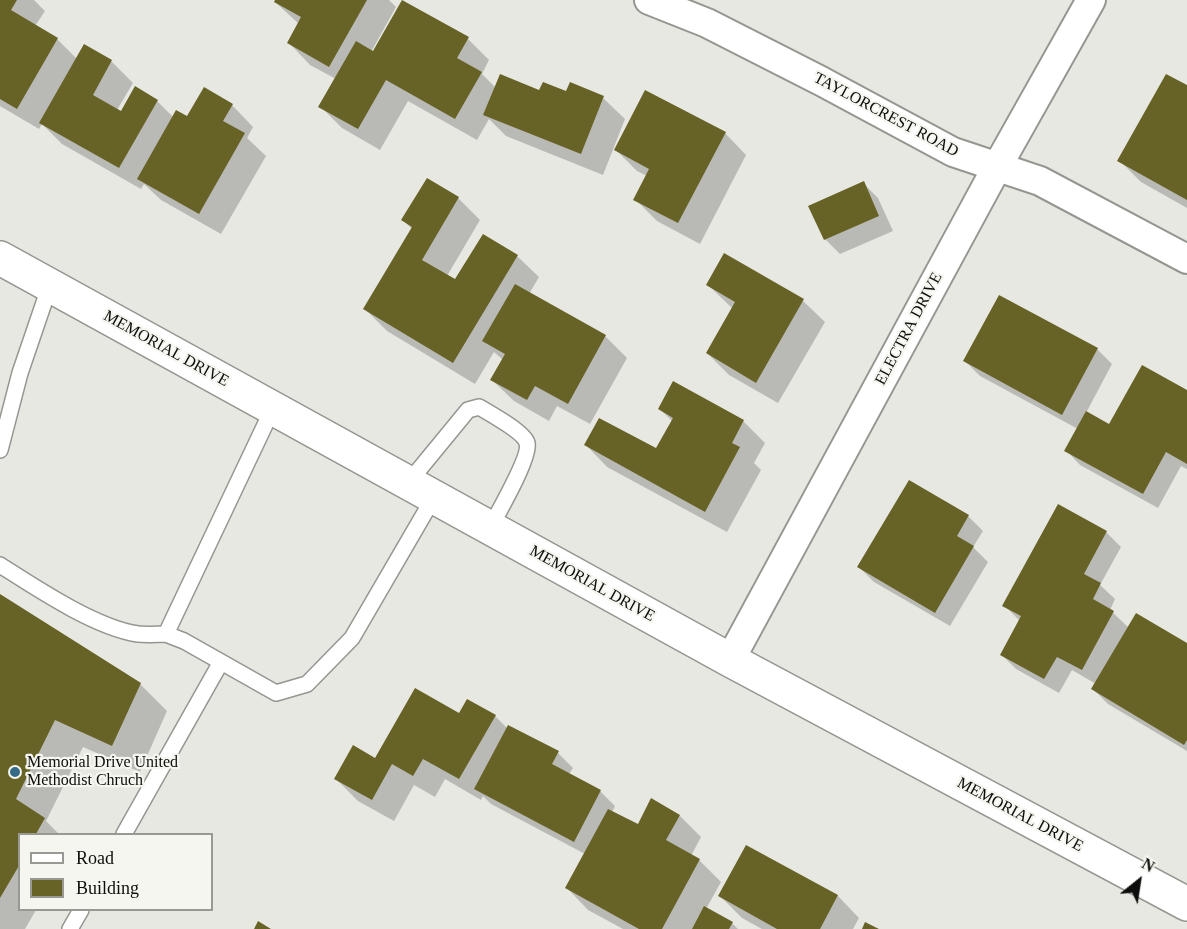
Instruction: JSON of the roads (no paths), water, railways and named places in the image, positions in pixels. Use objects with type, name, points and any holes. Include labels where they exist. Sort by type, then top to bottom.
[{"type":"main road","name":"MEMORIAL DRIVE","points":[[0,258],[730,660],[1187,904]]},
{"type":"street","name":"TAYLORCREST ROAD","points":[[649,0],[707,23],[954,152],[1040,181],[1187,260]]},
{"type":"street","name":"ELECTRA DRIVE","points":[[730,660],[997,167],[1091,0]]},
{"type":"lane","points":[[0,450],[20,373],[50,285]]},
{"type":"lane","points":[[0,565],[56,599],[106,625],[137,634],[166,634],[276,693],[307,684],[352,638],[421,490],[468,410],[479,407],[524,438],[528,444],[526,458],[490,528]]},
{"type":"lane","points":[[166,634],[273,408]]},
{"type":"lane","points":[[124,833],[221,662]]},
{"type":"lane","points":[[70,929],[80,911]]},
{"type":"place","name":"Memorial Drive United Methodist Chruch","points":[[15,772]]}]
